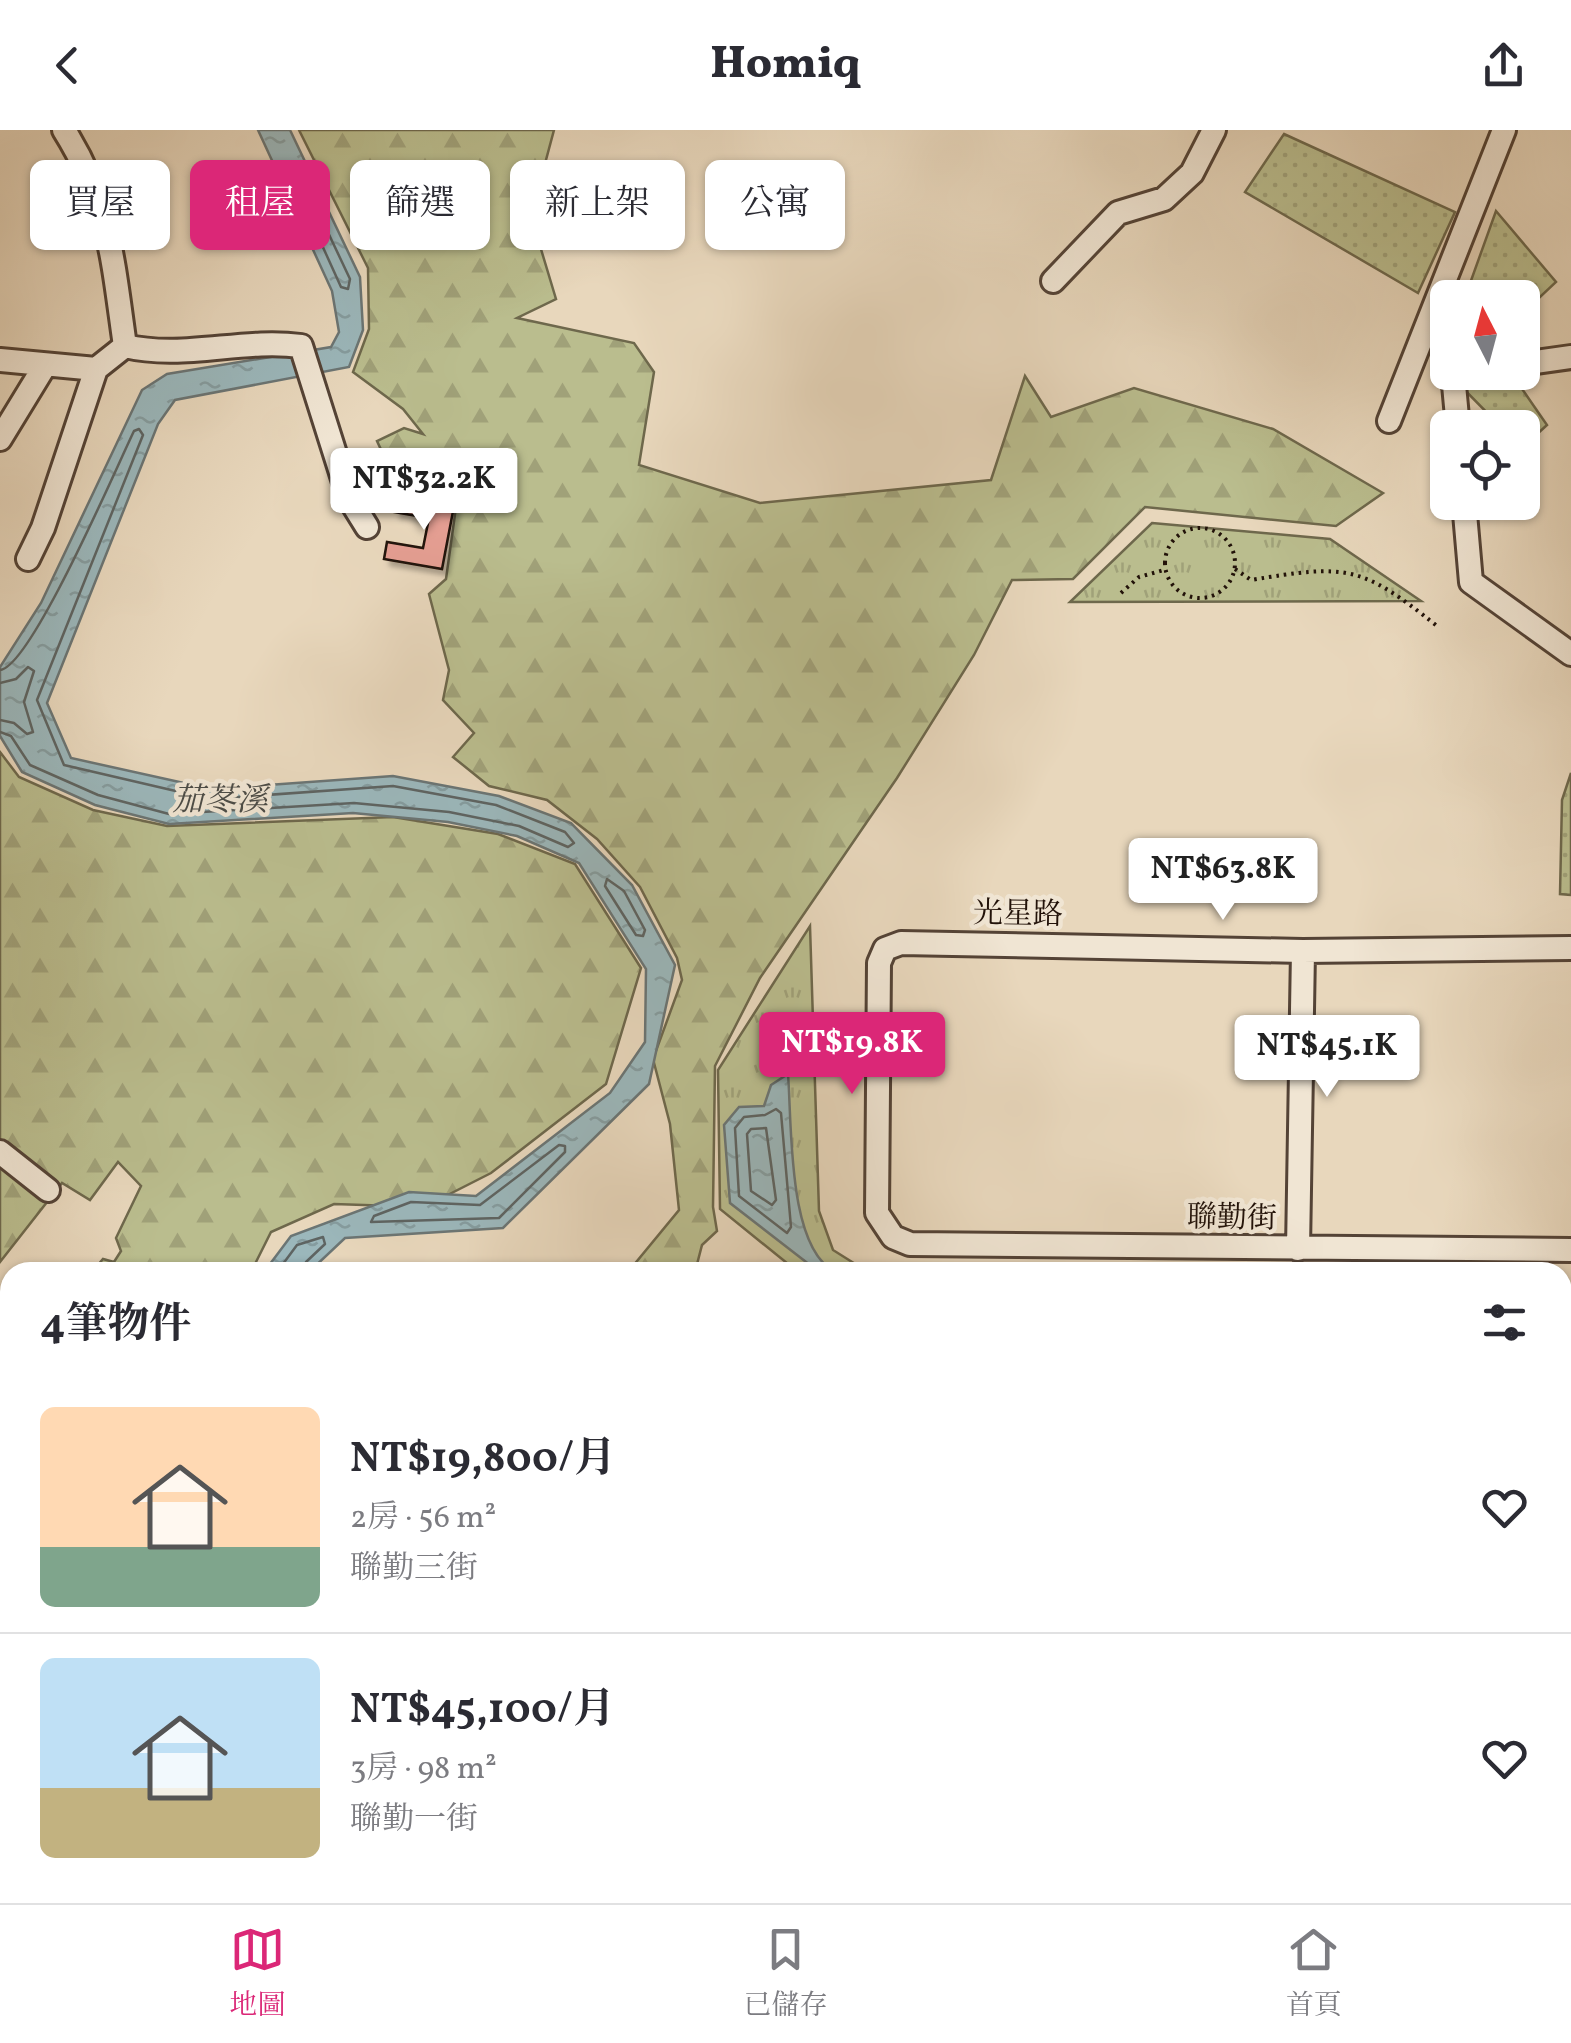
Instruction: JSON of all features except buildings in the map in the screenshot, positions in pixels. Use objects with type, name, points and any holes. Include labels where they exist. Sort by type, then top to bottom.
[{"type":"street","points":[[64,130],[84,162],[107,221],[125,346]]},
{"type":"street","points":[[1053,282],[1118,213],[1164,198],[1192,173],[1214,130]]},
{"type":"street","points":[[1390,421],[1504,130]]},
{"type":"street","points":[[28,559],[44,528],[96,370],[125,346],[180,352],[259,344],[302,346],[349,498],[367,527]]},
{"type":"street","points":[[1540,361],[1571,357]]},
{"type":"street","points":[[0,360],[96,370]]},
{"type":"street","points":[[0,440],[44,366]]},
{"type":"street","points":[[1466,520],[1471,582],[1571,654]]},
{"type":"street","name":"光星路","points":[[893,1237],[877,1213],[880,963],[886,949],[900,943],[1303,951],[1571,948]]},
{"type":"street","points":[[1298,1249],[1303,951]]},
{"type":"street","points":[[0,1152],[48,1190]]},
{"type":"street","name":"聯勤街","points":[[893,1237],[910,1244],[1571,1250]]},
{"type":"path","points":[[1210,530],[1229,543],[1234,569],[1219,593],[1198,598],[1177,590],[1165,570],[1168,547],[1186,531],[1210,530]]},
{"type":"path","points":[[1234,569],[1251,580],[1326,568],[1364,574],[1437,626]]},
{"type":"path","points":[[1121,593],[1140,577],[1165,570]]},
{"type":"green space","points":[[299,130],[554,130],[546,160],[510,160],[510,250],[541,250],[556,299],[517,318],[634,343],[654,372],[639,465],[760,503],[991,480],[1025,376],[1051,417],[1134,388],[1273,429],[1383,493],[1336,526],[1145,507],[1073,579],[1012,580],[974,655],[897,778],[760,978],[715,1066],[713,1207],[717,1231],[702,1245],[698,1262],[636,1262],[679,1210],[670,1124],[653,1059],[682,980],[677,958],[640,887],[597,839],[547,800],[489,786],[453,757],[474,733],[443,700],[449,670],[429,594],[446,579],[457,500],[392,473],[377,441],[404,428],[423,434],[403,409],[353,372],[369,329],[368,268],[359,250],[490,250],[490,160],[350,160],[350,232],[330,192],[330,160],[314,160]]},
{"type":"green space","points":[[1284,134],[1455,212],[1418,293],[1245,192]]},
{"type":"green space","points":[[1496,211],[1556,282],[1540,297],[1540,280],[1471,280]]},
{"type":"green space","points":[[1465,390],[1523,390],[1537,410],[1484,410]]},
{"type":"green space","points":[[1152,523],[1330,539],[1421,601],[1070,602]]},
{"type":"green space","points":[[0,752],[19,777],[93,810],[167,826],[393,817],[498,834],[575,864],[641,968],[606,1084],[491,1173],[424,1207],[334,1204],[271,1232],[256,1262],[114,1262],[121,1251],[116,1238],[141,1186],[118,1162],[90,1200],[62,1183],[0,1262]]},
{"type":"green space","points":[[1571,773],[1571,895],[1560,894],[1562,800]]},
{"type":"green space","points":[[810,926],[819,1211],[833,1250],[852,1262],[786,1262],[720,1209],[718,1070]]},
{"type":"water","name":"茄苳溪","points":[[258,130],[290,130],[304,160],[272,160]]},
{"type":"water","name":"茄苳溪","points":[[330,214],[360,277],[363,330],[349,367],[175,400],[158,424],[47,703],[71,758],[211,789],[393,776],[499,796],[571,823],[632,885],[675,965],[649,1084],[503,1228],[345,1238],[320,1262],[272,1262],[291,1236],[409,1192],[476,1196],[610,1093],[645,1042],[646,969],[579,863],[517,836],[448,822],[353,813],[169,824],[95,805],[22,772],[0,736],[0,667],[41,603],[142,390],[167,374],[331,347],[339,332],[332,291],[313,250],[330,250]]},
{"type":"water","points":[[788,1074],[800,1213],[808,1239],[824,1262],[806,1262],[730,1203],[724,1125],[739,1107],[764,1106],[771,1085]]}]
